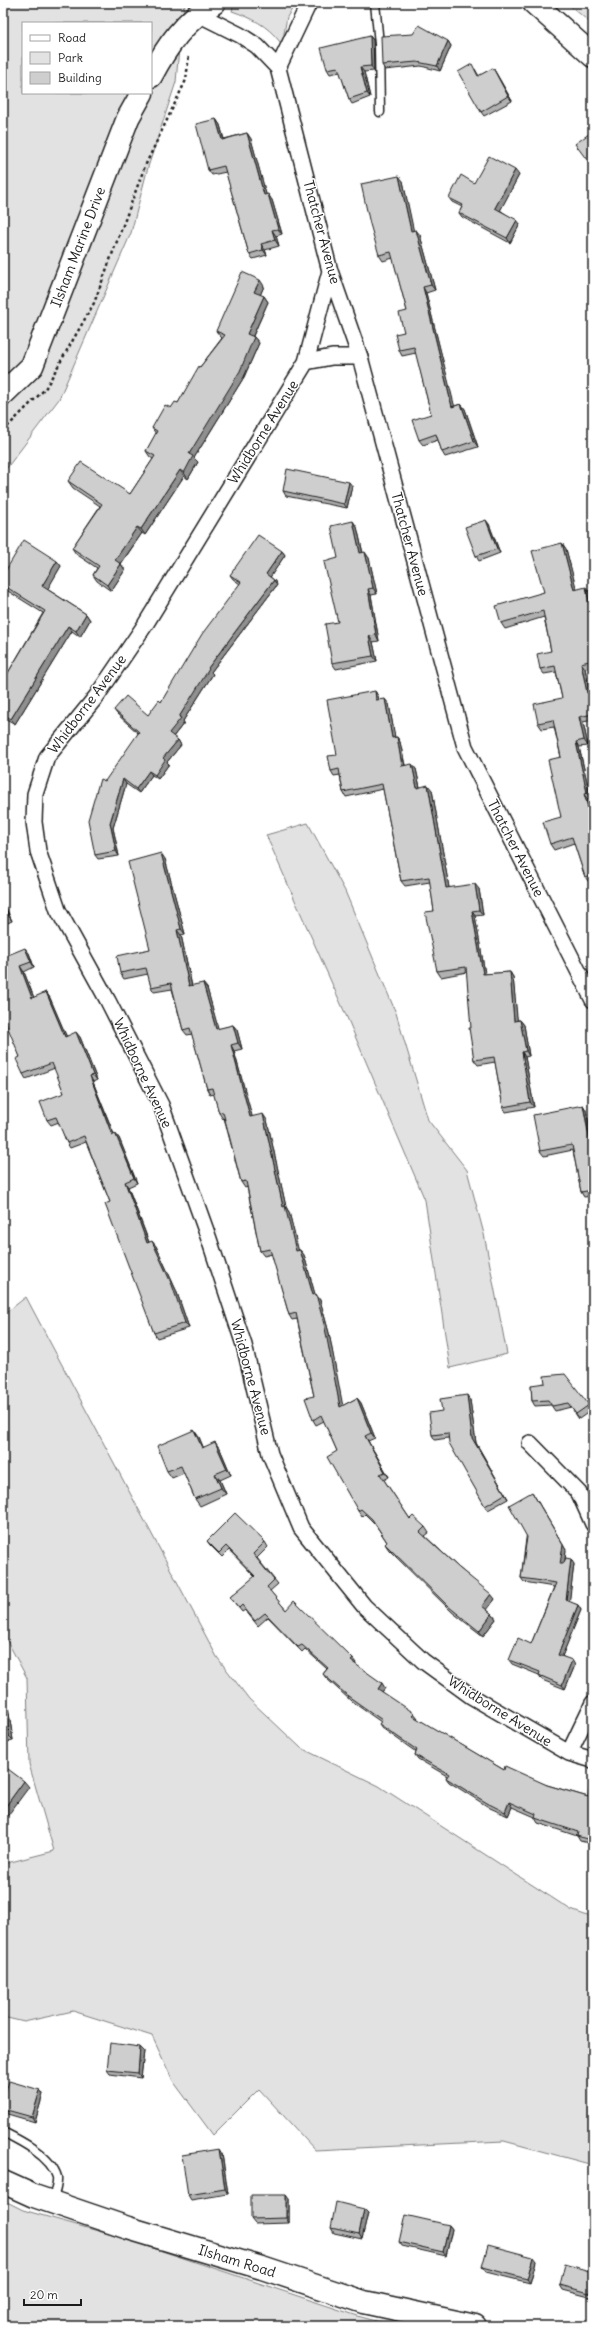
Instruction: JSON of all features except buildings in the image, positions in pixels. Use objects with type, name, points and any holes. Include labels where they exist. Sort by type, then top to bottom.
[{"type":"street","points":[[278,68],[309,3]]},
{"type":"street","points":[[534,3],[593,56]]},
{"type":"street","points":[[152,74],[165,48],[205,8]]},
{"type":"street","name":"Thatcher Avenue","points":[[205,8],[257,46],[278,68],[330,270],[360,357],[465,747],[593,1000]]},
{"type":"street","name":"Ilsham Marine Drive","points":[[3,394],[32,366],[128,118],[141,94]]},
{"type":"street","name":"Whidborne Avenue","points":[[330,270],[306,362],[145,625],[96,696],[47,757],[35,794],[34,822],[38,850],[58,910],[108,1001],[161,1104],[210,1239],[244,1345],[270,1454],[300,1528],[364,1606],[423,1661],[471,1696],[569,1753],[593,1760]]},
{"type":"street","points":[[306,362],[332,357],[360,357]]},
{"type":"street","points":[[530,1443],[579,1493],[593,1524]]},
{"type":"street","points":[[569,1753],[593,1703]]},
{"type":"street","name":"Ilsham Road","points":[[3,2182],[52,2202],[128,2228],[262,2268],[364,2302],[475,2326]]},
{"type":"lane","points":[[375,3],[379,44],[380,112]]},
{"type":"lane","points":[[3,2132],[33,2150],[50,2164],[57,2178],[52,2202]]},
{"type":"path","points":[[3,431],[45,389],[94,303],[146,166],[186,80],[188,60]]},
{"type":"green space","points":[[3,3],[186,3],[182,14],[176,82],[148,167],[131,233],[59,399],[3,473]]},
{"type":"green space","points":[[234,3],[296,3],[287,17],[283,39],[280,42],[270,31],[259,23],[232,11]]},
{"type":"green space","points":[[567,3],[593,3],[593,25]]},
{"type":"green space","points":[[308,823],[345,891],[396,1013],[428,1120],[467,1170],[484,1234],[507,1354],[450,1368],[425,1200],[349,1022],[266,835]]},
{"type":"green space","points":[[26,1297],[217,1657],[249,1699],[301,1748],[379,1786],[571,1910],[593,1918],[593,2165],[504,2141],[315,2150],[259,2089],[213,2135],[173,2081],[152,2036],[73,2011],[24,2022],[3,2017],[3,1864],[54,1851],[29,1764],[27,1678],[3,1633],[3,1315]]},
{"type":"green space","points":[[3,2200],[23,2210],[123,2238],[361,2317],[396,2326],[3,2325]]}]
